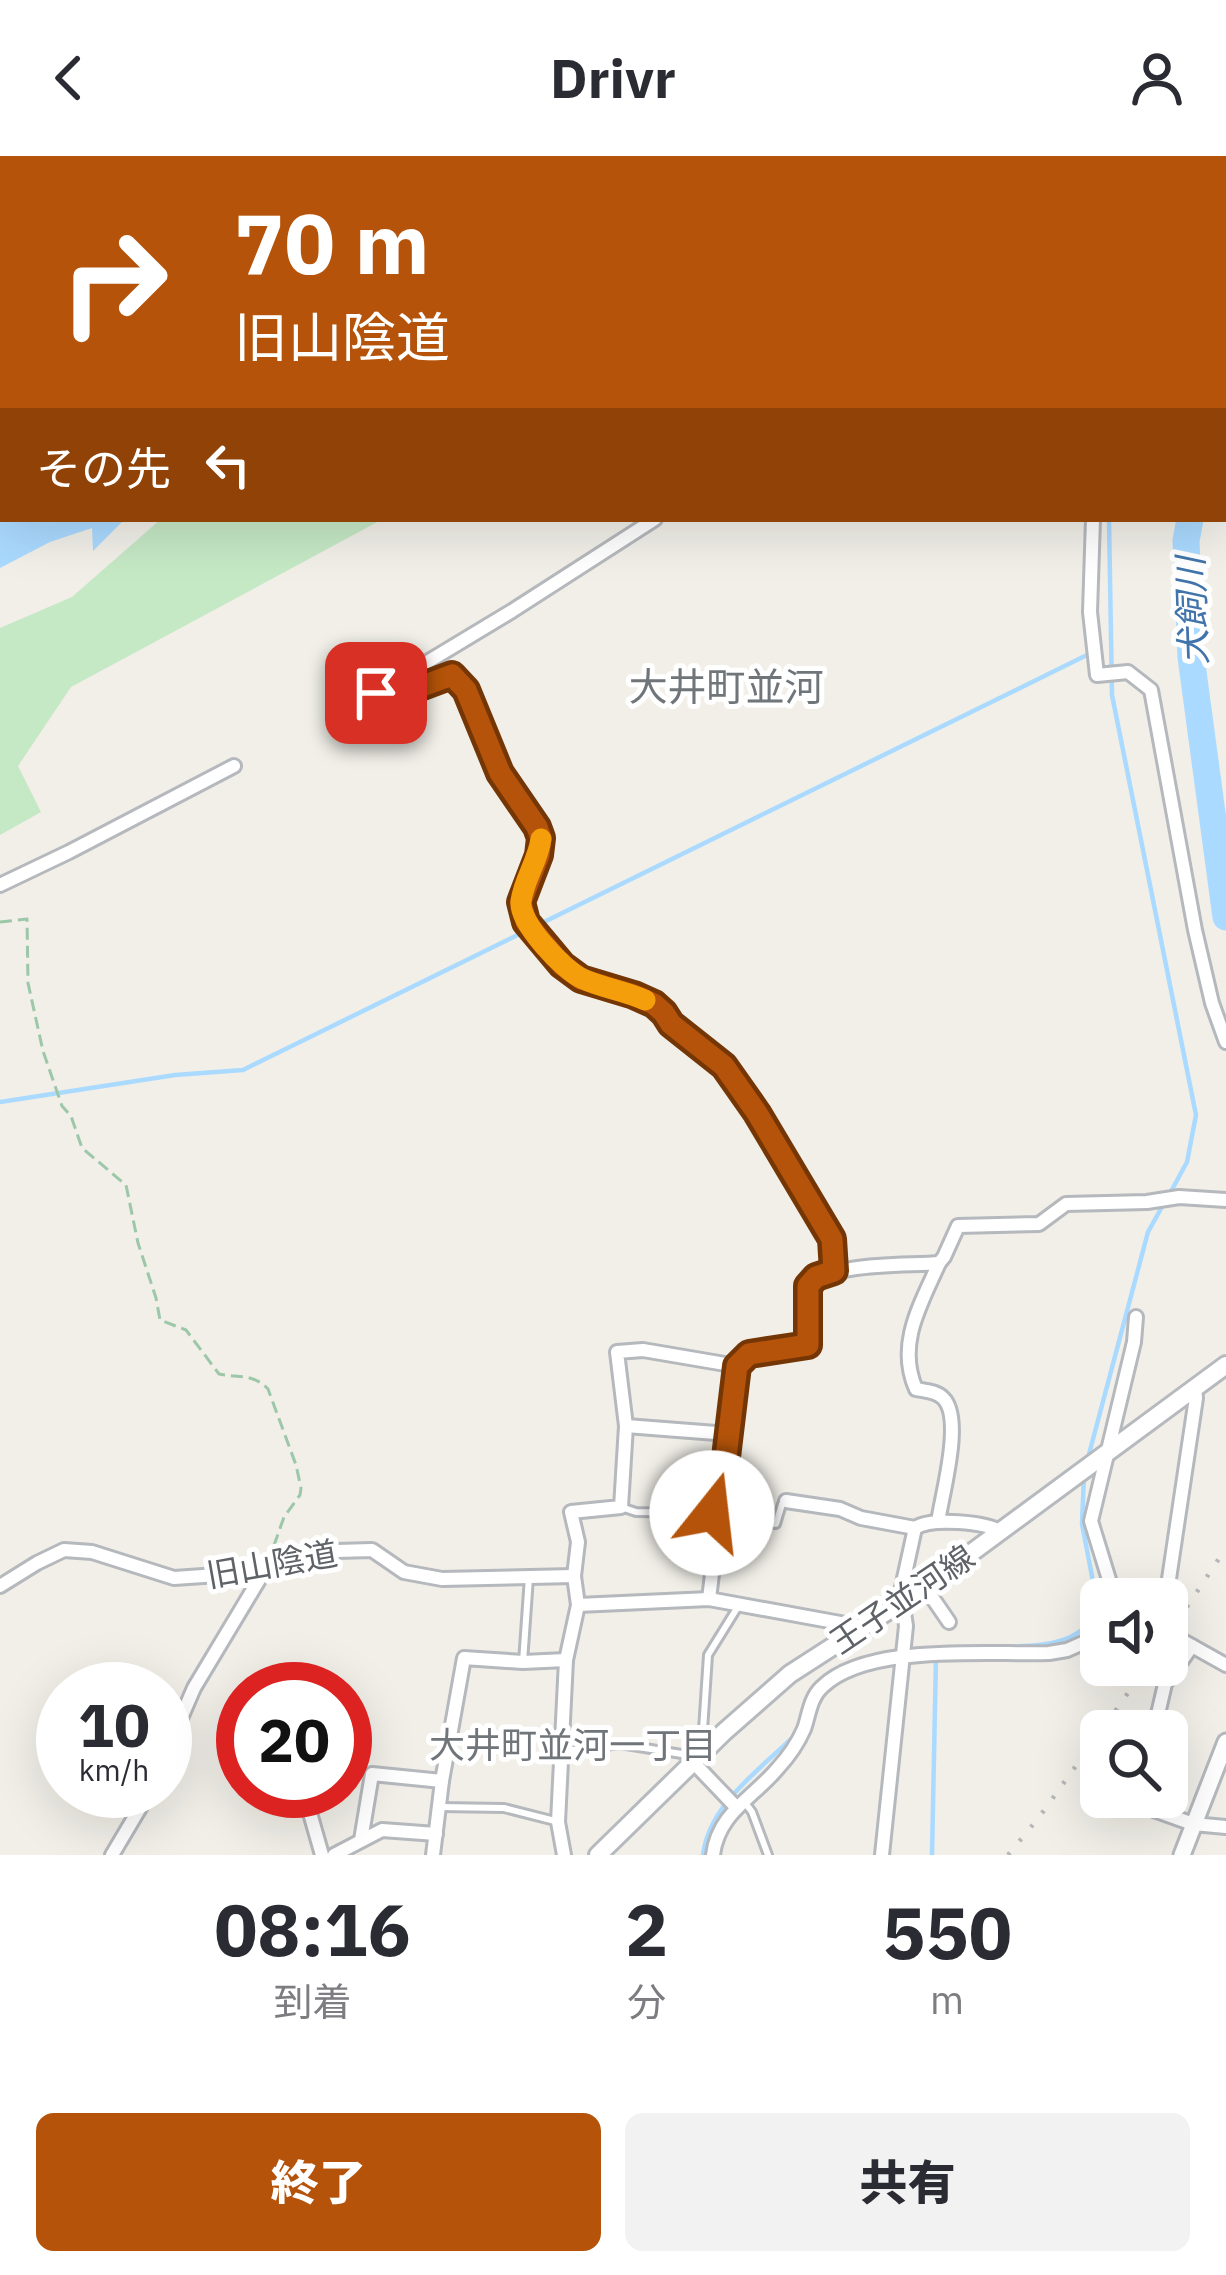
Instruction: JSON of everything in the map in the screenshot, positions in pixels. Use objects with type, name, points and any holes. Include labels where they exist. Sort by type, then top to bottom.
[{"type":"main road","name":"王子並河線","points":[[598,1855],[790,1674],[926,1587],[1226,1365]]},
{"type":"street","points":[[651,522],[376,693],[388,699],[452,675],[466,690],[500,773],[541,838],[521,902],[526,922],[562,965],[581,979],[654,1004],[671,1024],[724,1066],[832,1239],[834,1271]]},
{"type":"street","points":[[1093,522],[1090,612],[1097,675],[1128,672],[1150,690],[1199,948],[1226,1042]]},
{"type":"street","points":[[0,885],[235,766]]},
{"type":"street","points":[[938,1522],[951,1417],[947,1401],[938,1393],[916,1389],[908,1349],[911,1329],[958,1226],[1039,1223],[1066,1204],[1179,1197],[1226,1200]]},
{"type":"street","points":[[710,1599],[737,1366],[749,1354],[808,1345],[808,1286],[816,1277],[834,1271],[939,1263]]},
{"type":"street","points":[[1108,1578],[1090,1521],[1136,1317]]},
{"type":"street","points":[[564,1855],[558,1822],[566,1660],[578,1605],[574,1576],[578,1542],[571,1512],[621,1507],[626,1426],[617,1352],[644,1350],[737,1366]]},
{"type":"street","points":[[1169,1578],[1195,1389]]},
{"type":"street","points":[[626,1426],[729,1435]]},
{"type":"street","points":[[786,1501],[841,1508],[861,1519],[915,1528]]},
{"type":"street","points":[[882,1855],[906,1626],[903,1576],[915,1528],[923,1522],[938,1522],[1003,1532]]},
{"type":"street","name":"旧山陰道","points":[[0,1586],[64,1550],[92,1552],[174,1578],[247,1573],[338,1551],[372,1550],[404,1572],[442,1579],[574,1576]]},
{"type":"street","points":[[192,1693],[266,1568]]},
{"type":"street","points":[[926,1587],[949,1622]]},
{"type":"street","points":[[578,1605],[710,1599],[862,1627]]},
{"type":"street","points":[[713,1855],[724,1820],[794,1750],[814,1696],[844,1672],[902,1657],[1048,1653],[1080,1644]]},
{"type":"street","points":[[1188,1644],[1226,1665]]},
{"type":"street","points":[[1159,1710],[1165,1684],[1192,1646]]},
{"type":"street","points":[[433,1855],[464,1658],[566,1660]]},
{"type":"street","points":[[1182,1855],[1226,1742]]},
{"type":"street","points":[[697,1758],[741,1805]]},
{"type":"street","points":[[361,1840],[372,1774],[442,1781]]},
{"type":"street","points":[[112,1855],[133,1818]]},
{"type":"street","points":[[311,1818],[322,1855]]},
{"type":"street","points":[[1176,1818],[1226,1827]]},
{"type":"street","points":[[334,1855],[382,1829],[436,1834]]},
{"type":"lane","points":[[621,1507],[636,1512],[712,1513],[776,1524],[786,1501]]},
{"type":"lane","points":[[523,1662],[530,1577]]},
{"type":"lane","points":[[561,1751],[620,1744],[697,1758],[706,1708],[708,1655],[739,1605]]},
{"type":"lane","points":[[741,1805],[752,1812],[768,1855]]},
{"type":"lane","points":[[439,1808],[504,1808],[558,1822]]},
{"type":"path","points":[[0,922],[27,919],[28,983],[62,1106],[78,1130],[82,1148],[126,1185],[160,1321],[186,1330],[219,1374],[248,1376],[268,1389],[301,1488],[284,1517],[266,1568]]},
{"type":"green space","points":[[158,522],[377,522],[71,687],[18,766],[41,812],[0,835],[0,628],[72,597]]},
{"type":"water","points":[[0,522],[122,522],[93,551],[92,528],[50,542],[0,568]]},
{"type":"waterway","points":[[1109,522],[1112,695],[1196,1115],[1187,1162],[1169,1195]]},
{"type":"waterway","name":"犬飼川","points":[[1189,522],[1186,541],[1191,657],[1226,917]]},
{"type":"waterway","points":[[0,1102],[175,1075],[243,1070],[1089,654]]},
{"type":"waterway","points":[[1088,1458],[1148,1232],[1163,1205]]},
{"type":"waterway","points":[[958,1648],[1053,1643],[1079,1632],[1094,1618],[1096,1597],[1082,1524],[1084,1475]]},
{"type":"waterway","points":[[932,1855],[936,1657]]},
{"type":"waterway","points":[[703,1855],[707,1837],[726,1804],[795,1735]]},
{"type":"railway","points":[[1188,1605],[1226,1548]]},
{"type":"railway","points":[[1008,1855],[1133,1686]]},
{"type":"slow traffic","points":[[541,839],[521,902],[526,922],[562,965],[581,979],[645,1000]]},
{"type":"district","name":"大井町並河","points":[[726,687]]},
{"type":"district","name":"大井町並河一丁目","points":[[573,1745]]},
{"type":"route","points":[[376,693],[388,699],[452,675],[466,690],[500,773],[541,838],[521,902],[526,922],[562,965],[581,979],[654,1004],[671,1024],[724,1066],[832,1239],[834,1271],[816,1277],[808,1286],[808,1345],[749,1354],[737,1366],[719,1515],[712,1513]]}]
